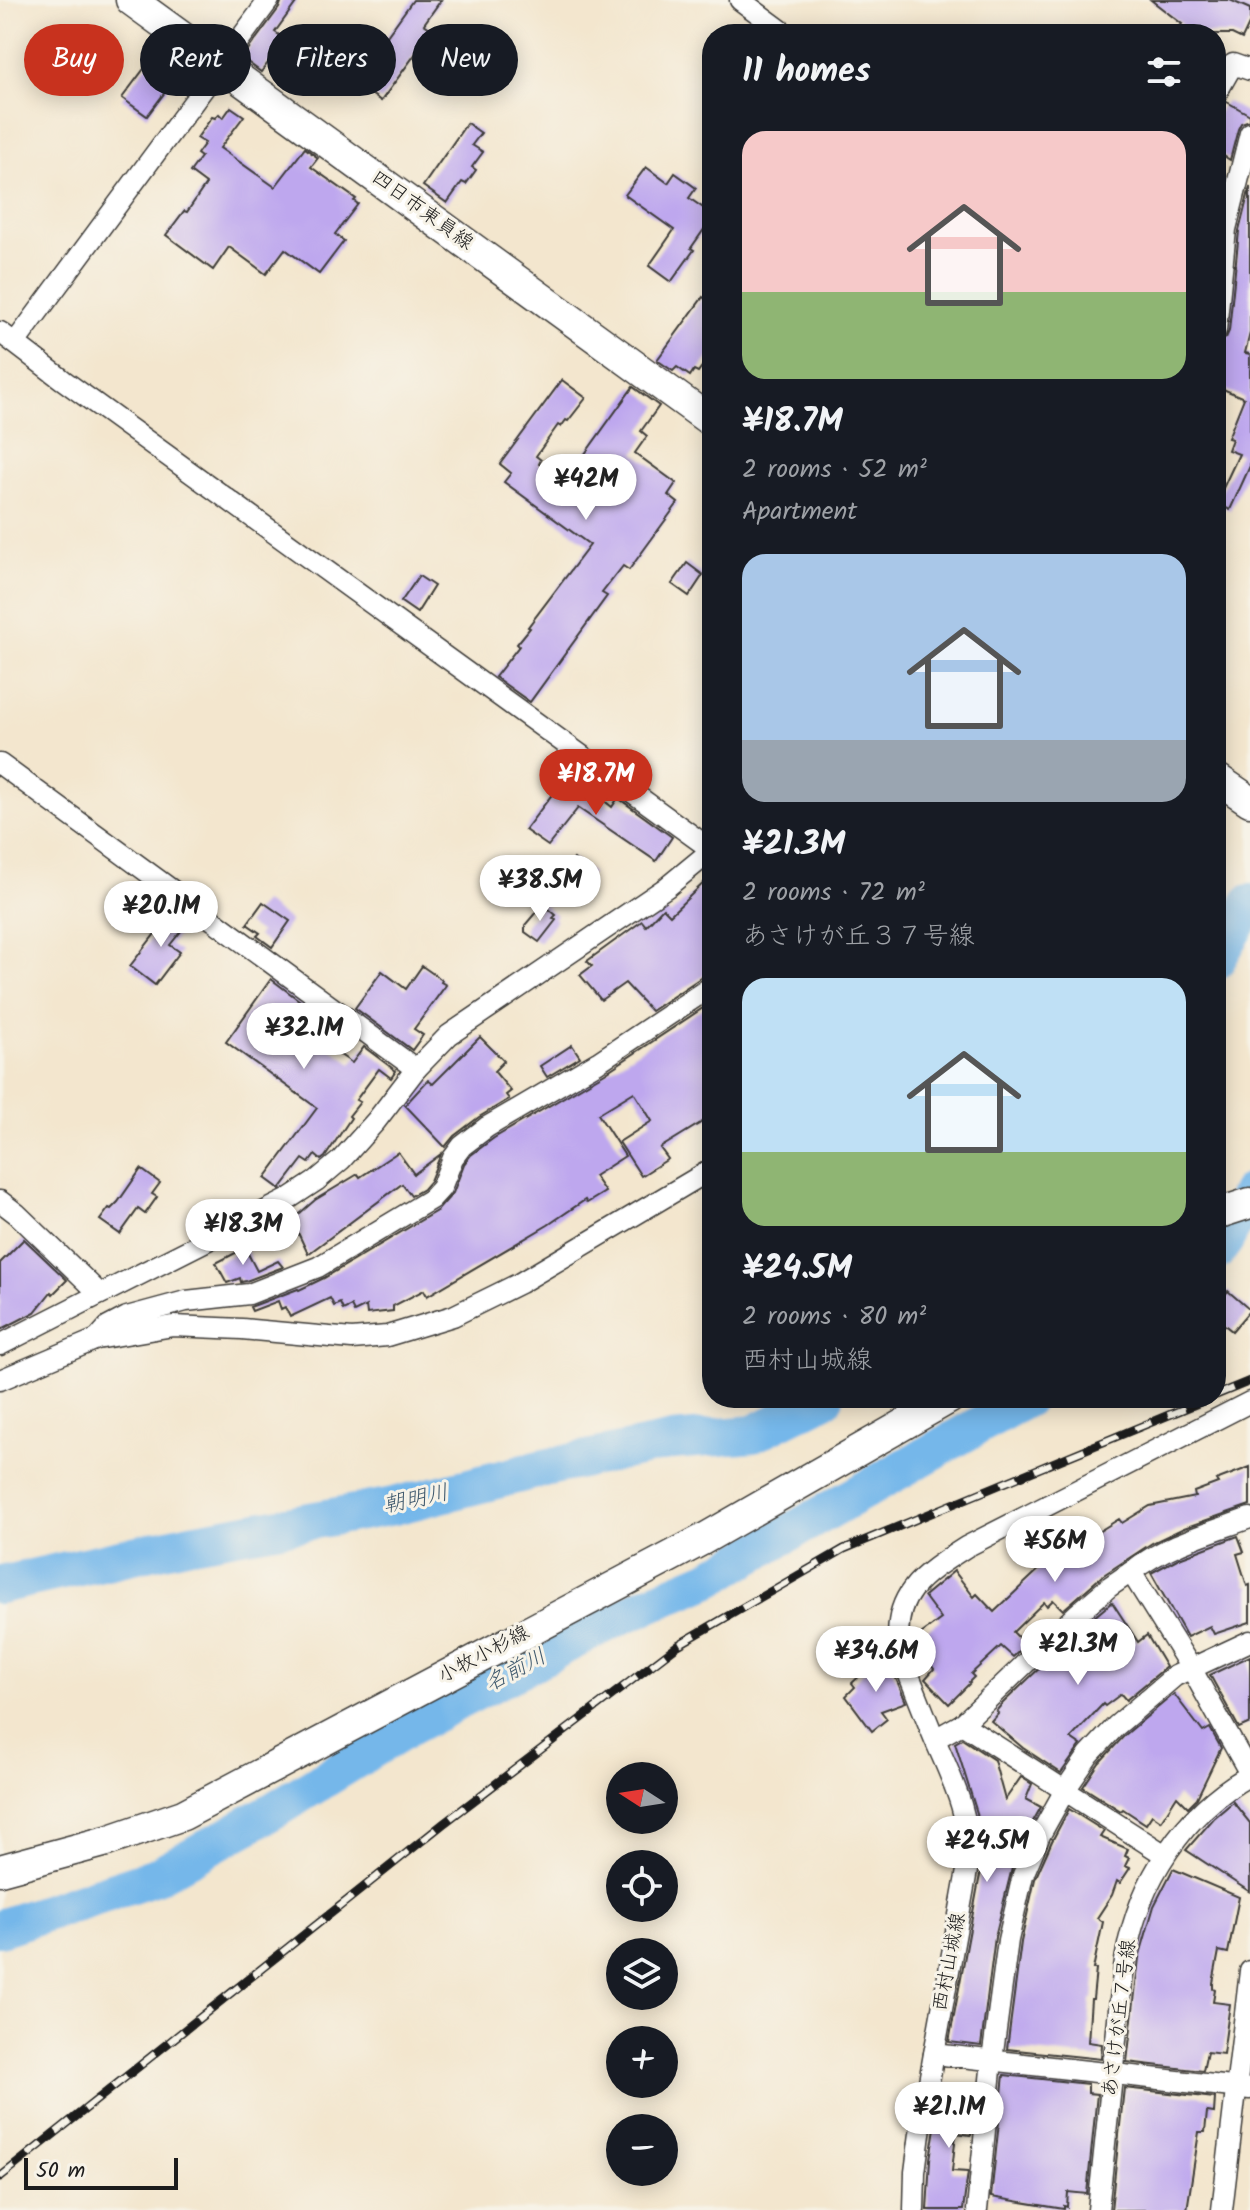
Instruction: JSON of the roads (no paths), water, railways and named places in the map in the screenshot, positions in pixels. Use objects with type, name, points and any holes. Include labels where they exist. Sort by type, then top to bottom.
[{"type":"main road","name":"四日市東員線","points":[[131,0],[165,24]]},
{"type":"main road","name":"四日市東員線","points":[[251,86],[702,415]]},
{"type":"main road","points":[[1226,785],[1250,801]]},
{"type":"main road","points":[[1226,1211],[1250,1203]]},
{"type":"main road","name":"小牧小杉線","points":[[0,1870],[107,1841],[183,1815],[702,1540],[933,1408]]},
{"type":"street","points":[[251,25],[269,0]]},
{"type":"street","points":[[740,0],[772,24]]},
{"type":"street","points":[[1226,76],[1233,64],[1250,70]]},
{"type":"street","points":[[198,96],[8,337],[702,843]]},
{"type":"street","points":[[1226,229],[1250,133]]},
{"type":"street","points":[[0,764],[416,1069]]},
{"type":"street","points":[[0,1345],[287,1200],[316,1181],[341,1160],[416,1069],[449,1035],[667,887],[702,858]]},
{"type":"street","points":[[97,1339],[108,1327],[127,1317],[186,1301],[249,1294],[318,1267],[431,1199],[441,1188],[453,1158],[462,1146],[487,1127],[598,1062],[702,993]]},
{"type":"street","points":[[0,1380],[97,1339],[173,1326],[352,1339],[387,1336],[453,1316],[520,1283],[702,1175]]},
{"type":"street","points":[[0,1201],[100,1294]]},
{"type":"street","name":"西村山城線","points":[[914,2210],[915,2172],[970,1847],[961,1801],[900,1653],[897,1632],[903,1602],[939,1564],[966,1547],[1250,1402]]},
{"type":"street","points":[[935,1739],[962,1724],[1077,1614],[1146,1560],[1186,1540],[1250,1518]]},
{"type":"street","points":[[1131,1572],[1191,1668],[1250,1774]]},
{"type":"street","points":[[977,2210],[1008,1940],[1020,1886],[1040,1835],[1089,1755],[1116,1726],[1175,1676],[1250,1641]]},
{"type":"street","points":[[962,1724],[1165,1855]]},
{"type":"street","name":"あさけが丘７号線","points":[[1098,2210],[1123,1972],[1143,1896],[1165,1855],[1203,1810],[1250,1774]]},
{"type":"street","points":[[1222,2210],[1243,2088],[1250,1971]]},
{"type":"street","points":[[934,2054],[1243,2088]]},
{"type":"waterway","name":"朝明川","points":[[1226,944],[1250,903]]},
{"type":"waterway","name":"名前川","points":[[1226,1238],[1250,1192]]},
{"type":"waterway","name":"朝明川","points":[[0,1585],[191,1542],[394,1506],[544,1468],[672,1441],[753,1434],[805,1408]]},
{"type":"waterway","name":"名前川","points":[[0,1928],[156,1876],[276,1809],[409,1727],[621,1616],[710,1578],[1009,1408]]},
{"type":"railway","points":[[1226,1391],[1250,1381]]},
{"type":"railway","points":[[0,2177],[443,1824],[678,1645],[844,1549],[1186,1408]]}]
